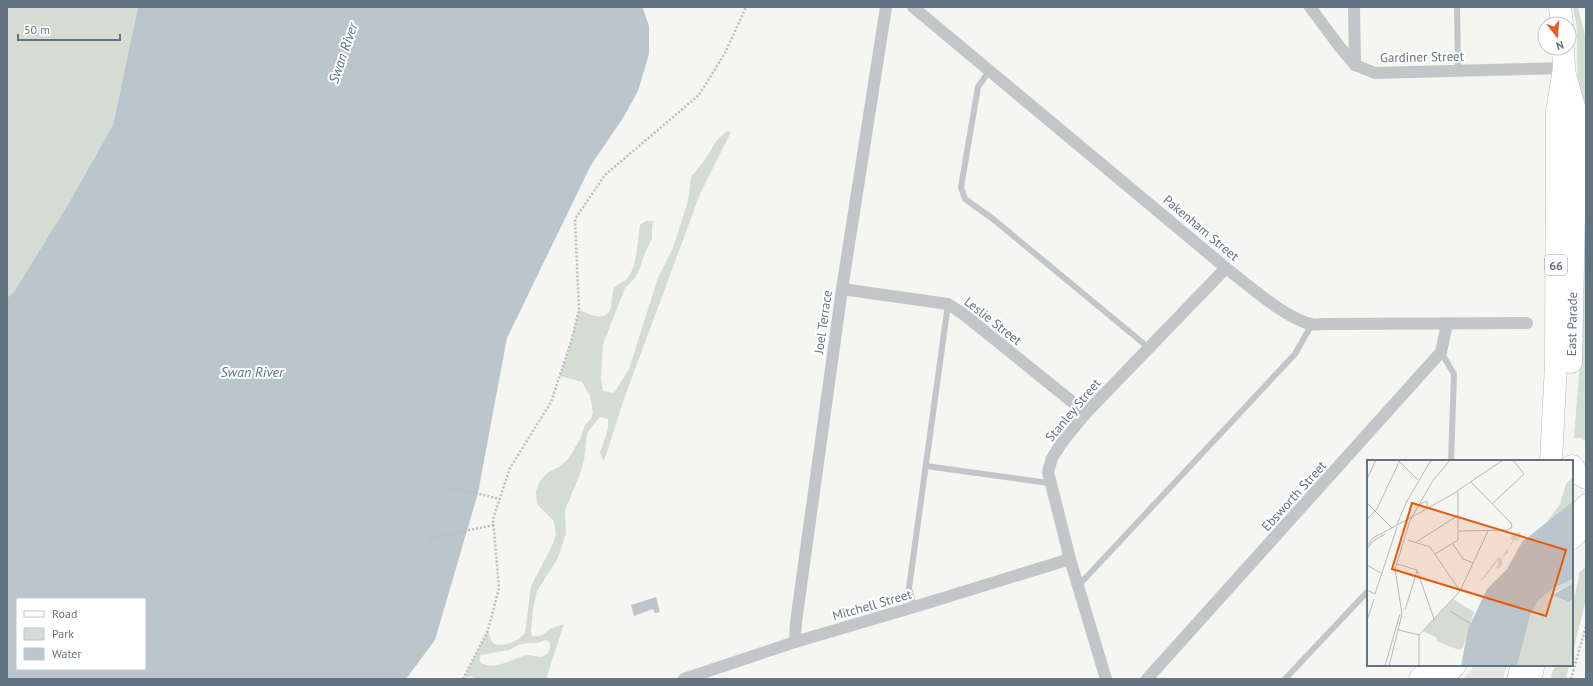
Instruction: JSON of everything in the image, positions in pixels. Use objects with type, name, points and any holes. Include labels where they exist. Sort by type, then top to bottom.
[{"type":"highway","name":"East Parade","points":[[1563,58],[1576,114],[1571,366],[1565,460]]},
{"type":"highway","points":[[1573,469],[1586,478]]},
{"type":"highway","points":[[1420,679],[1432,666]]},
{"type":"highway","points":[[1442,679],[1453,666]]},
{"type":"main road","points":[[1573,517],[1586,504]]},
{"type":"main road","points":[[1573,539],[1586,525]]},
{"type":"main road","points":[[1517,679],[1520,666]]},
{"type":"main road","points":[[1532,679],[1535,666]]},
{"type":"street","name":"Joel Terrace","points":[[795,642],[797,615],[842,289],[886,7]]},
{"type":"street","name":"Pakenham Street","points":[[913,7],[1226,268],[1268,300],[1296,318],[1312,324],[1527,323]]},
{"type":"street","name":"Gardiner Street","points":[[1310,7],[1355,65],[1375,73],[1458,71],[1563,58]]},
{"type":"street","points":[[1354,7],[1355,65]]},
{"type":"street","name":"Stanley Street","points":[[1106,679],[1049,483],[1048,472],[1052,458],[1063,441],[1086,413],[1226,268]]},
{"type":"street","name":"Leslie Street","points":[[842,289],[948,304],[962,313],[1086,413]]},
{"type":"street","name":"Ebsworth Street","points":[[1147,679],[1441,352],[1447,324]]},
{"type":"street","name":"Mitchell Street","points":[[684,679],[795,642],[1070,559]]},
{"type":"lane","points":[[1457,7],[1458,71]]},
{"type":"lane","points":[[989,71],[978,87],[961,187],[965,199],[993,219],[1149,348]]},
{"type":"lane","points":[[914,607],[909,588],[948,304]]},
{"type":"lane","points":[[1078,586],[1296,354],[1312,324]]},
{"type":"lane","points":[[1441,352],[1454,374],[1451,460]]},
{"type":"lane","points":[[926,466],[1049,483]]},
{"type":"lane","points":[[1285,679],[1367,591]]},
{"type":"path","points":[[463,679],[488,630],[498,588],[493,519],[510,468],[551,402],[571,342],[579,310],[575,219],[605,175],[699,95],[725,53],[746,7]]},
{"type":"path","points":[[444,488],[471,492],[500,499]]},
{"type":"path","points":[[431,543],[430,538],[458,531],[494,525]]},
{"type":"path","points":[[1571,679],[1586,626]]},
{"type":"shaded area","points":[[1474,666],[1507,666],[1503,679],[1463,679]]},
{"type":"green space","points":[[7,7],[138,7],[113,125],[70,201],[14,292],[7,298]]},
{"type":"green space","points":[[1573,7],[1578,7],[1586,39],[1586,441],[1580,438],[1574,438],[1580,362],[1577,16],[1575,16]]},
{"type":"green space","points":[[727,131],[731,132],[700,194],[624,399],[604,461],[600,453],[608,429],[608,419],[600,417],[587,433],[584,460],[580,474],[565,510],[566,533],[558,558],[537,591],[533,609],[532,636],[542,635],[550,629],[564,624],[546,679],[476,679],[471,676],[464,678],[488,630],[490,638],[494,644],[498,645],[511,643],[525,633],[531,586],[551,548],[556,535],[554,521],[537,504],[536,491],[540,481],[547,473],[559,467],[569,458],[580,439],[585,425],[591,419],[593,412],[590,396],[582,382],[560,376],[579,310],[598,316],[606,315],[609,312],[614,287],[626,280],[632,270],[636,258],[640,225],[646,221],[654,221],[652,227],[652,238],[640,268],[635,278],[625,288],[603,344],[601,379],[603,391],[614,393],[629,369],[658,278],[673,248],[688,201],[691,177],[704,161],[717,140]],"holes":[[[545,640],[550,643],[549,652],[542,657],[529,655],[523,656],[503,664],[490,666],[479,660],[481,655],[509,650],[518,645],[538,643]]]},
{"type":"green space","points":[[1586,566],[1586,600],[1573,651],[1573,600],[1578,583],[1579,573]]},
{"type":"green space","points":[[1556,666],[1569,666],[1566,679],[1551,679],[1552,672]]},
{"type":"water","name":"Swan River","points":[[138,7],[644,7],[643,9],[649,26],[649,54],[638,91],[623,118],[591,165],[507,338],[478,493],[435,640],[406,679],[7,679],[7,298],[14,292],[70,201],[113,125]]},
{"type":"water","points":[[656,597],[660,612],[655,613],[653,609],[634,616],[631,605]]}]
